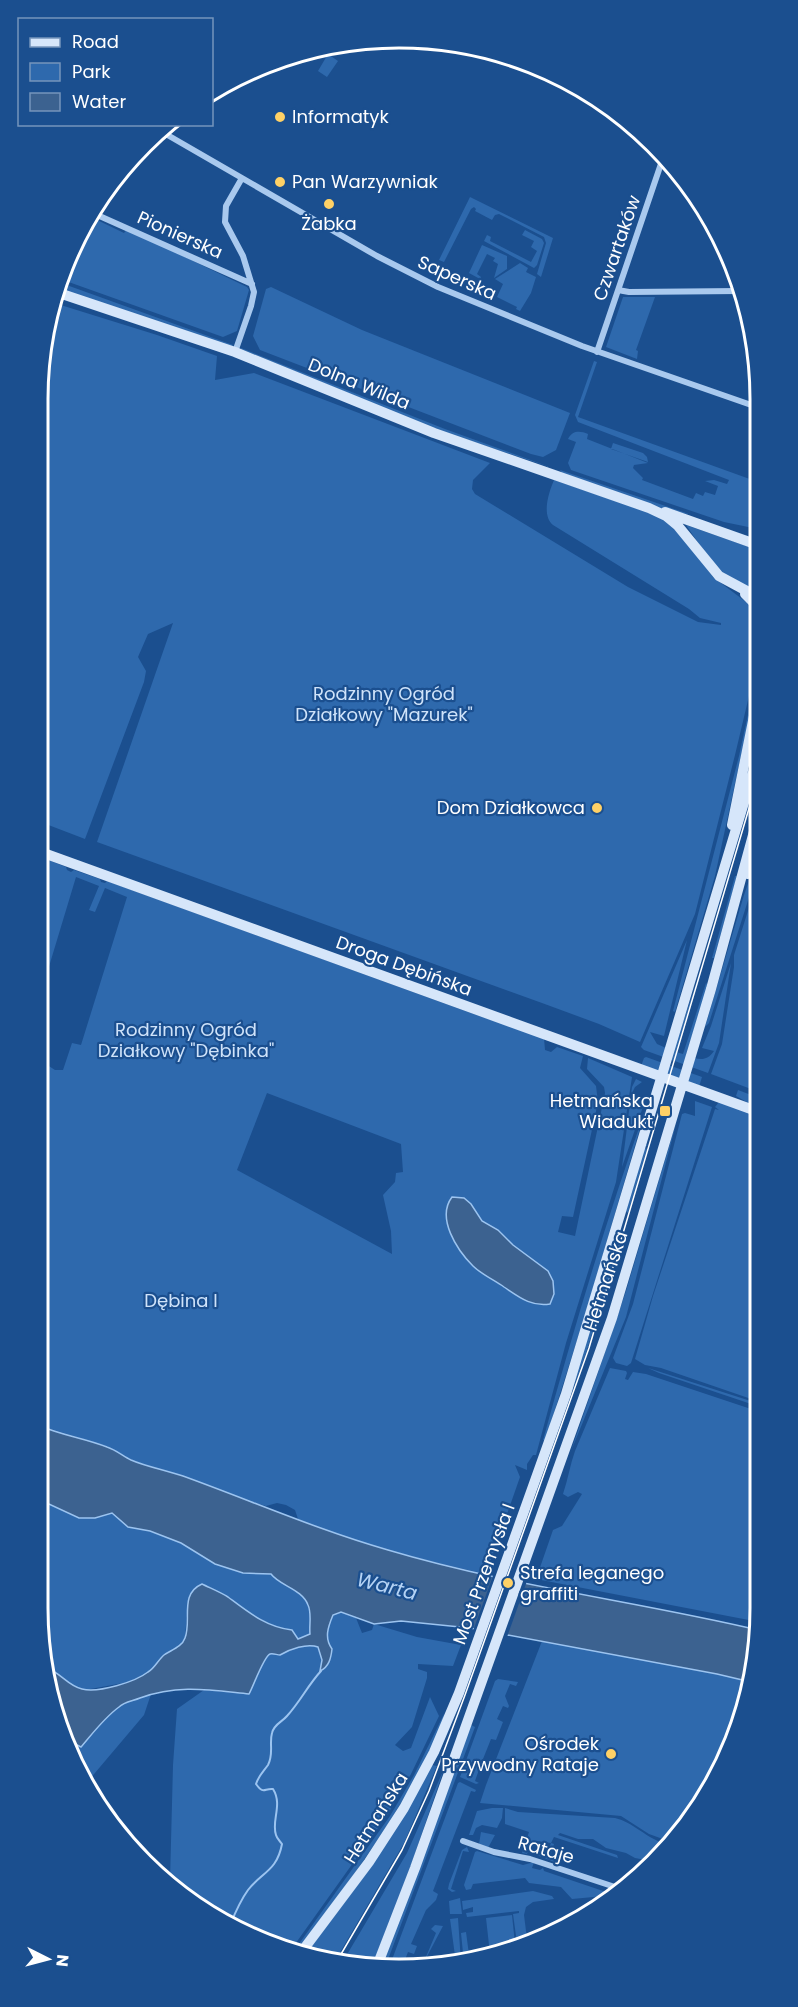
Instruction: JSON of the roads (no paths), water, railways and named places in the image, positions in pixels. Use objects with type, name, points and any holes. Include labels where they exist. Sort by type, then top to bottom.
[{"type":"main road","name":"Dolna Wilda","points":[[64,295],[235,352],[444,436],[750,541]]},
{"type":"main road","name":"Dolna Wilda","points":[[649,508],[673,521],[715,572],[750,593]]},
{"type":"main road","points":[[739,587],[750,599]]},
{"type":"main road","points":[[718,890],[750,735]]},
{"type":"main road","points":[[718,890],[750,783]]},
{"type":"main road","points":[[732,913],[750,846]]},
{"type":"main road","name":"Droga Dębińska","points":[[48,855],[750,1109]]},
{"type":"main road","points":[[732,913],[750,867]]},
{"type":"main road","name":"Hetmańska","points":[[541,1467],[579,1353],[718,890]]},
{"type":"main road","name":"Hetmańska","points":[[557,1473],[612,1318],[732,913]]},
{"type":"main road","name":"Most Przemysła I","points":[[459,1693],[541,1467]]},
{"type":"main road","name":"Most Przemysła I","points":[[380,1958],[557,1473]]},
{"type":"main road","name":"Hetmańska","points":[[306,1946],[369,1862],[408,1801],[434,1752],[459,1693]]},
{"type":"street","name":"Saperska","points":[[168,135],[377,256],[423,280],[597,351],[750,404]]},
{"type":"street","name":"Czwartaków","points":[[597,351],[660,165]]},
{"type":"street","points":[[235,352],[254,292],[243,256],[225,222],[226,206],[242,178]]},
{"type":"street","name":"Pionierska","points":[[99,216],[252,284]]},
{"type":"street","points":[[618,290],[629,292],[733,291]]},
{"type":"street","name":"Rataje","points":[[463,1841],[494,1852],[530,1859],[613,1886]]},
{"type":"water","points":[[452,1197],[464,1198],[471,1204],[482,1221],[498,1230],[513,1245],[548,1271],[553,1281],[554,1294],[550,1304],[531,1303],[520,1298],[473,1266],[455,1243],[447,1224],[446,1214]]},
{"type":"water","name":"Warta","points":[[48,1429],[98,1444],[137,1462],[183,1476],[388,1550],[480,1574],[749,1628],[742,1680],[470,1628],[401,1621],[374,1624],[341,1612],[333,1615],[327,1637],[332,1649],[331,1656],[327,1665],[320,1671],[322,1660],[318,1647],[304,1646],[280,1655],[270,1654],[249,1694],[181,1690],[140,1698],[123,1704],[114,1711],[81,1747],[76,1745],[67,1721],[54,1672],[73,1685],[89,1690],[116,1686],[142,1676],[153,1668],[164,1655],[184,1641],[187,1631],[188,1601],[195,1588],[202,1584],[228,1597],[266,1622],[292,1630],[298,1639],[310,1634],[310,1612],[301,1595],[271,1574],[243,1573],[215,1564],[181,1543],[150,1531],[128,1527],[112,1513],[95,1518],[79,1518],[48,1504]]},
{"type":"waterway","points":[[233,1917],[248,1890],[277,1860],[282,1844],[275,1830],[276,1795],[273,1789],[263,1790],[256,1784],[270,1761],[273,1730],[292,1711],[321,1671]]},
{"type":"tram line","points":[[341,1954],[402,1850],[429,1791],[589,1348],[750,805]]},
{"type":"place","name":"Informatyk","points":[[280,117]]},
{"type":"place","name":"Pan Warzywniak","points":[[280,182]]},
{"type":"place","name":"Żabka","points":[[329,204]]},
{"type":"place","name":"Dom Działkowca","points":[[597,808]]},
{"type":"place","name":"Hetmańska Wiadukt","points":[[665,1111]]},
{"type":"place","name":"Strefa leganego graffiti","points":[[508,1583]]},
{"type":"place","name":"Ośrodek Przywodny Rataje","points":[[611,1754]]},
{"type":"park label","name":"Rodzinny Ogród Działkowy \"Mazurek\"","points":[[384,704]]},
{"type":"park label","name":"Rodzinny Ogród Działkowy \"Dębinka\"","points":[[186,1040]]},
{"type":"park label","name":"Dębina I","points":[[181,1301]]}]
